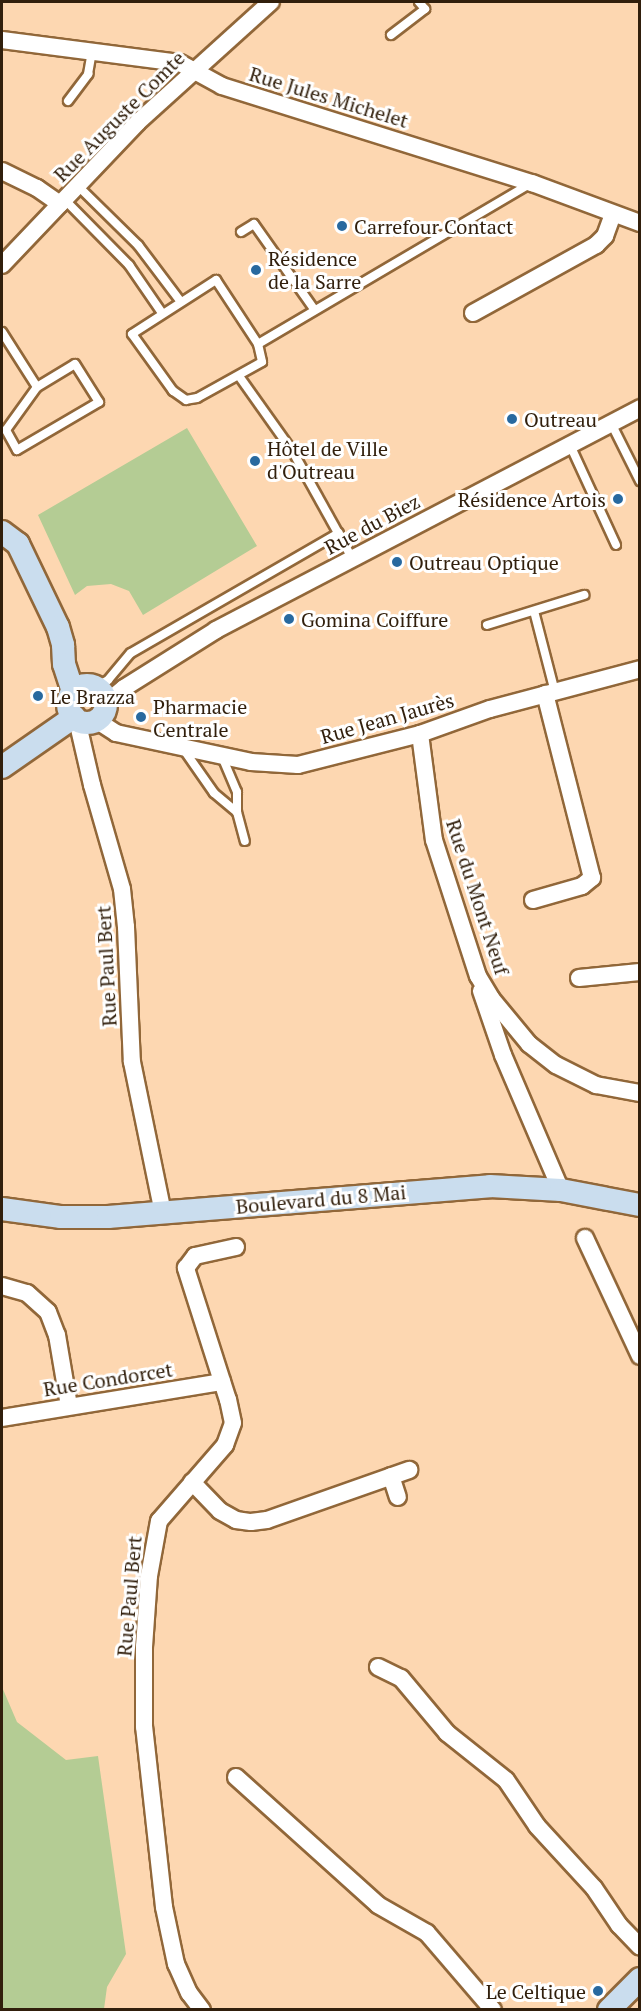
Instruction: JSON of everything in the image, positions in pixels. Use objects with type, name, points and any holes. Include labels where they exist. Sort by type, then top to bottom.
[{"type":"main road","points":[[2,532],[15,539],[18,544],[58,627],[63,645],[64,664],[87,706],[2,767]]},
{"type":"main road","name":"Boulevard du 8 Mai","points":[[2,1209],[76,1218],[474,1187],[561,1190],[639,1205]]},
{"type":"main road","points":[[609,2010],[639,1979]]},
{"type":"street","name":"Rue Auguste Comte","points":[[2,265],[77,185],[195,69],[271,2]]},
{"type":"street","name":"Rue Jules Michelet","points":[[2,40],[171,61],[195,69],[222,86],[532,183],[639,223]]},
{"type":"street","points":[[2,171],[62,201]]},
{"type":"street","points":[[473,313],[596,245],[605,236],[614,214]]},
{"type":"street","name":"Rue du Biez","points":[[87,706],[130,685],[216,630],[639,408]]},
{"type":"street","name":"Rue Jean Jaurès","points":[[87,706],[113,732],[270,765],[298,765],[420,734],[490,709],[639,669]]},
{"type":"street","points":[[533,900],[582,886],[592,878],[550,693]]},
{"type":"street","name":"Rue Paul Bert","points":[[87,706],[92,785],[122,889],[133,1071],[163,1213]]},
{"type":"street","name":"Rue du Mont Neuf","points":[[420,734],[434,840],[478,975],[505,1018],[529,1044],[549,1060],[596,1085],[639,1093]]},
{"type":"street","points":[[579,978],[639,972]]},
{"type":"street","points":[[478,975],[492,1029],[561,1190]]},
{"type":"street","points":[[585,1238],[639,1353]]},
{"type":"street","name":"Rue Paul Bert","points":[[202,2010],[178,1970],[168,1928],[143,1713],[146,1612],[156,1529],[164,1513],[225,1445],[231,1434],[232,1416],[186,1269],[195,1256],[236,1247]]},
{"type":"street","points":[[2,1286],[27,1293],[48,1312],[57,1335],[69,1407]]},
{"type":"street","name":"Rue Condorcet","points":[[2,1418],[222,1382]]},
{"type":"street","points":[[192,1482],[220,1510],[236,1520],[251,1522],[267,1520],[409,1470]]},
{"type":"street","points":[[391,1476],[398,1497]]},
{"type":"street","points":[[378,1667],[401,1678],[447,1733],[506,1780],[532,1821],[594,1888],[619,1925],[639,1947]]},
{"type":"street","points":[[236,1778],[378,1905],[428,1933],[494,2010]]},
{"type":"lane","points":[[391,35],[425,9],[419,2]]},
{"type":"lane","points":[[68,101],[88,74],[92,51]]},
{"type":"lane","points":[[258,344],[314,309],[532,183]]},
{"type":"lane","points":[[77,185],[144,252],[181,302]]},
{"type":"lane","points":[[62,201],[129,265],[162,313]]},
{"type":"lane","points":[[241,232],[254,224],[314,309]]},
{"type":"lane","points":[[216,280],[258,344],[262,362],[197,398],[180,398],[132,334],[181,302],[216,280]]},
{"type":"lane","points":[[2,332],[37,387]]},
{"type":"lane","points":[[75,364],[99,402],[17,450],[6,430],[37,387],[75,364]]},
{"type":"lane","points":[[240,376],[293,452],[352,558]]},
{"type":"lane","points":[[610,423],[639,481]]},
{"type":"lane","points":[[570,445],[616,544]]},
{"type":"lane","points":[[87,706],[131,653],[339,533]]},
{"type":"lane","points":[[487,625],[584,596]]},
{"type":"lane","points":[[534,611],[550,693]]},
{"type":"lane","points":[[182,747],[214,793],[237,812]]},
{"type":"lane","points":[[222,756],[237,792],[237,812],[245,841]]},
{"type":"green space","points":[[187,428],[257,546],[143,615],[129,591],[111,584],[87,586],[75,595],[38,515]]},
{"type":"green space","points":[[2,1687],[17,1722],[66,1760],[98,1756],[126,1954],[107,1987],[104,2009],[2,2009]]},
{"type":"place","name":"Carrefour Contact","points":[[342,226]]},
{"type":"place","name":"Résidence de la Sarre","points":[[256,270]]},
{"type":"place","name":"Outreau","points":[[512,419]]},
{"type":"place","name":"Hôtel de Ville d'Outreau","points":[[255,461]]},
{"type":"place","name":"Résidence Artois","points":[[618,499]]},
{"type":"place","name":"Outreau Optique","points":[[397,562]]},
{"type":"place","name":"Gomina Coiffure","points":[[289,619]]},
{"type":"place","name":"Le Brazza","points":[[38,696]]},
{"type":"place","name":"Pharmacie Centrale","points":[[141,717]]},
{"type":"place","name":"Le Celtique","points":[[598,1991]]}]
